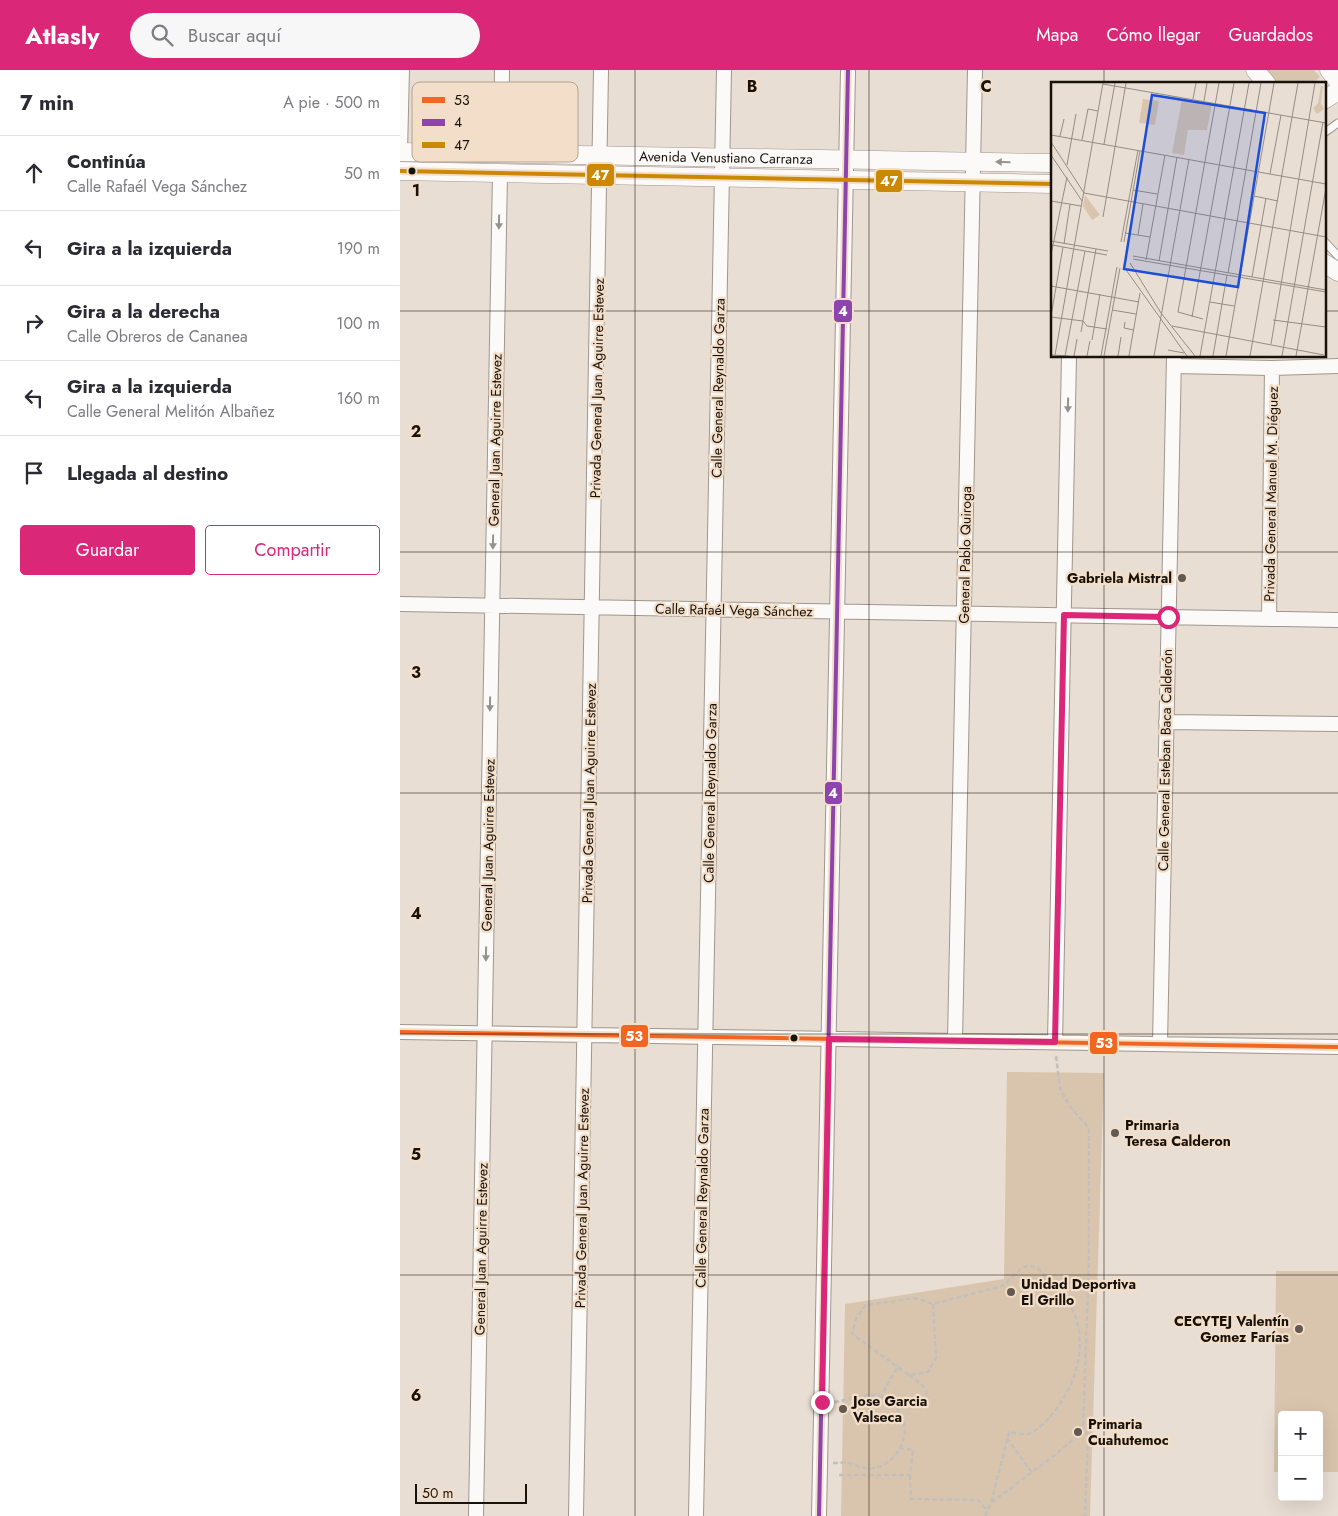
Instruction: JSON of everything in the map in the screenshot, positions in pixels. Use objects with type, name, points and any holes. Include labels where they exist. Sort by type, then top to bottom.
[{"type":"street","points":[[400,152],[402,70]]},
{"type":"street","name":"Privada General Juan Aguirre Estevez","points":[[576,1516],[601,175],[601,70]]},
{"type":"street","name":"Calle General Reynaldo Garza","points":[[696,1516],[724,70]]},
{"type":"street","points":[[820,1516],[848,70]]},
{"type":"street","name":"General Pablo Quiroga","points":[[955,1040],[976,70]]},
{"type":"street","points":[[1255,70],[1265,82]]},
{"type":"street","points":[[1329,70],[1338,80]]},
{"type":"street","points":[[1326,99],[1338,91]]},
{"type":"street","name":"Avenida Venustiano Carranza","points":[[578,156],[1051,163]]},
{"type":"street","name":"Avenida Venustiano Carranza","points":[[400,171],[1051,184]]},
{"type":"street","name":"General Juan Aguirre Estevez","points":[[476,1516],[500,173]]},
{"type":"street","points":[[1326,263],[1338,272]]},
{"type":"street","points":[[1055,1042],[1069,358]]},
{"type":"street","points":[[1174,361],[1272,368],[1338,366]]},
{"type":"street","name":"Calle General Esteban Baca Calderón","points":[[1160,1044],[1174,361]]},
{"type":"street","name":"Privada General Manuel M. Diéguez","points":[[1269,619],[1272,368]]},
{"type":"street","name":"Calle Rafaél Vega Sánchez","points":[[400,604],[1338,620]]},
{"type":"street","points":[[1166,722],[1338,724]]},
{"type":"street","points":[[400,1032],[1338,1047]]},
{"type":"lane","points":[[1326,132],[1338,123]]},
{"type":"lane","points":[[1326,244],[1338,256]]},
{"type":"path","points":[[985,1516],[986,1509],[991,1503],[1059,1452],[1083,1430],[1089,1259],[1089,1128],[1071,1108],[1060,1089],[1055,1042]]},
{"type":"path","points":[[927,1402],[928,1395],[925,1387],[852,1334],[856,1319],[866,1305],[915,1298],[933,1304],[1002,1286],[1011,1282],[1023,1268],[1030,1266],[1037,1268],[1064,1295],[1076,1318],[1080,1341],[1078,1363],[1072,1384],[1061,1405],[1039,1429],[1026,1434],[1009,1432],[1000,1475],[991,1503]]},
{"type":"path","points":[[910,1375],[928,1372],[936,1358],[933,1304]]},
{"type":"path","points":[[881,1396],[898,1368]]},
{"type":"path","points":[[820,1463],[848,1462],[865,1469],[877,1467],[890,1460],[900,1448],[904,1436],[904,1425],[901,1415],[881,1396],[871,1394],[846,1401],[822,1402]]},
{"type":"path","points":[[1083,1430],[1088,1434],[1085,1516]]},
{"type":"path","points":[[1007,1438],[1032,1473]]},
{"type":"path","points":[[900,1448],[913,1450],[910,1475],[911,1500],[978,1500],[986,1509]]},
{"type":"path","points":[[839,1475],[910,1475]]},
{"type":"shaded area","points":[[1266,70],[1314,70],[1320,77],[1314,82],[1276,82]]},
{"type":"shaded area","name":"Unidad Deportiva El Grillo","points":[[1007,1072],[1104,1073],[1090,1516],[841,1516],[845,1304],[1004,1279]]},
{"type":"shaded area","points":[[1276,1271],[1338,1271],[1338,1472],[1323,1472],[1323,1411],[1278,1411],[1278,1472],[1274,1472]]},
{"type":"transit line","name":"4","points":[[819,1516],[848,70]]},
{"type":"transit line","name":"47","points":[[400,171],[1051,184]]},
{"type":"transit line","name":"53","points":[[400,1032],[1338,1047]]},
{"type":"place","name":"Gabriela Mistral","points":[[1182,578]]},
{"type":"place","name":"Primaria Teresa Calderon","points":[[1115,1133]]},
{"type":"place","name":"Unidad Deportiva El Grillo","points":[[1011,1292]]},
{"type":"place","name":"CECYTEJ Valentín Gomez Farías","points":[[1299,1329]]},
{"type":"place","name":"Jose Garcia Valseca","points":[[843,1409]]},
{"type":"place","name":"Primaria Cuahutemoc","points":[[1078,1432]]},
{"type":"route","points":[[822,1402],[829,1039],[1055,1042],[1064,615],[1168,617]]}]
